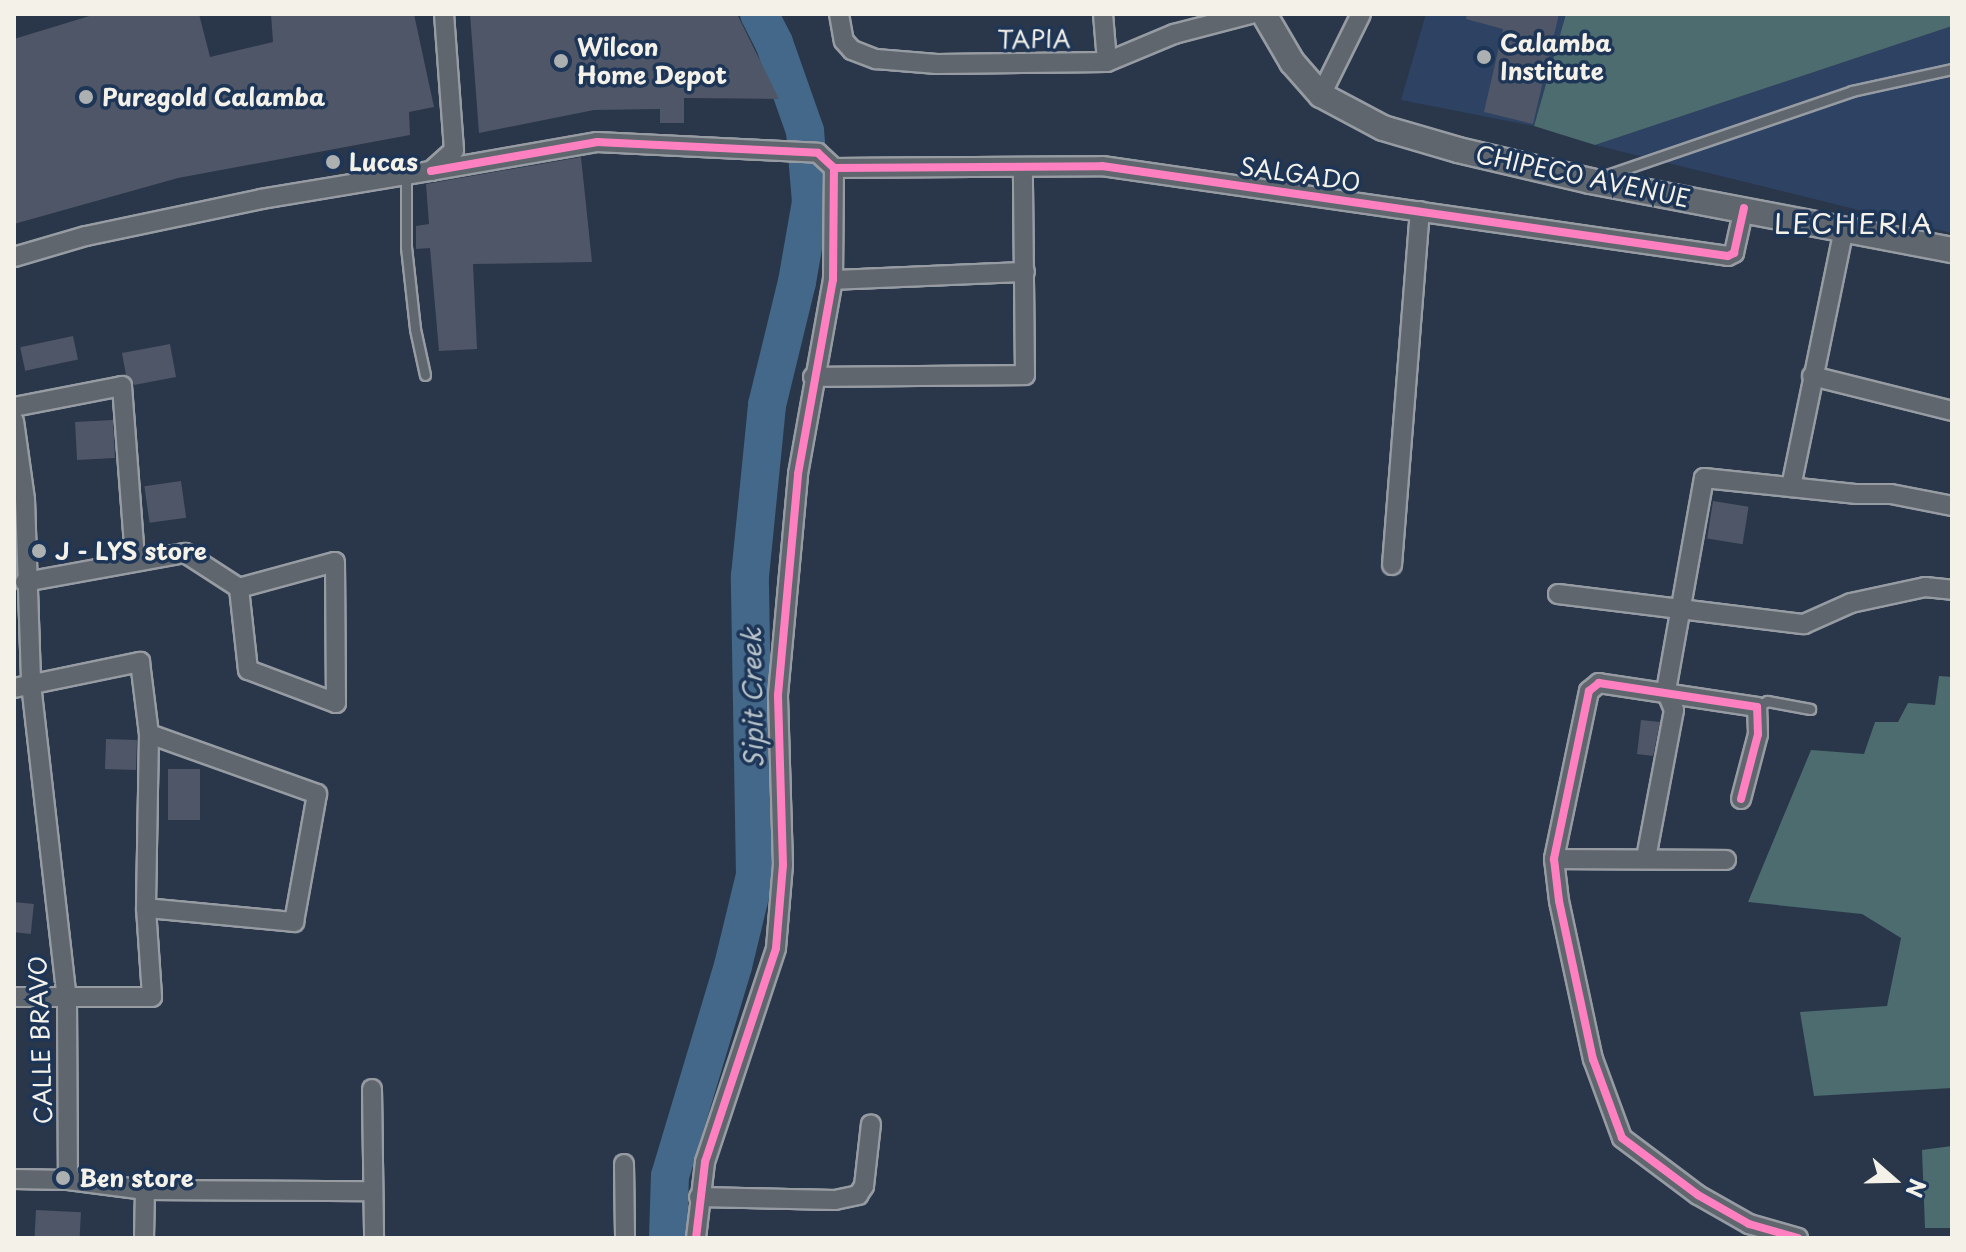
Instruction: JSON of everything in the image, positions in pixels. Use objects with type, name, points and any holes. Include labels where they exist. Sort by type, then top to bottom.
[{"type":"main road","name":"CHIPECO AVENUE","points":[[1264,14],[1292,62],[1321,95],[1383,128],[1458,150],[1590,181],[1952,250]]},
{"type":"street","points":[[431,171],[454,150],[444,14]]},
{"type":"street","name":"TAPIA","points":[[839,14],[844,41],[852,50],[876,59],[937,64],[1107,62],[1174,34],[1251,14]]},
{"type":"street","points":[[1103,14],[1107,62]]},
{"type":"street","points":[[1321,95],[1361,14]]},
{"type":"street","points":[[14,257],[86,236],[261,199],[406,177],[597,142],[818,153],[834,168],[833,280],[813,377],[798,474],[778,695],[783,865],[776,948],[705,1162],[696,1238]]},
{"type":"street","name":"SALGADO","points":[[834,168],[1102,166],[1728,256],[1734,253],[1744,208]]},
{"type":"street","points":[[813,377],[1025,375],[1023,167]]},
{"type":"street","points":[[1392,565],[1420,211]]},
{"type":"street","points":[[1791,487],[1844,229]]},
{"type":"street","points":[[833,280],[1025,272]]},
{"type":"street","points":[[1812,376],[1952,411]]},
{"type":"street","points":[[14,407],[122,386],[135,560]]},
{"type":"street","name":"CALLE BRAVO","points":[[14,421],[25,582],[23,686],[67,999],[68,1180]]},
{"type":"street","points":[[1646,858],[1674,710],[1666,691],[1704,478],[1857,494],[1891,494],[1952,506]]},
{"type":"street","points":[[25,582],[185,553],[239,588],[335,562],[336,703],[248,670],[239,588]]},
{"type":"street","points":[[1558,594],[1804,624],[1851,603],[1925,587],[1952,590]]},
{"type":"street","points":[[14,997],[152,997],[146,908],[149,734],[140,662],[23,686]]},
{"type":"street","points":[[1741,799],[1758,734],[1757,707],[1599,683],[1589,691],[1554,859],[1559,901],[1593,1059],[1622,1138],[1723,1210],[1749,1224],[1798,1238]]},
{"type":"street","points":[[146,908],[294,922],[317,794],[149,734]]},
{"type":"street","points":[[1554,859],[1726,860]]},
{"type":"street","points":[[372,1089],[374,1238]]},
{"type":"street","points":[[699,1197],[821,1200],[858,1195],[864,1186],[871,1124]]},
{"type":"street","points":[[624,1164],[625,1238]]},
{"type":"street","points":[[14,1179],[68,1180],[145,1190],[373,1191]]},
{"type":"street","points":[[144,1238],[145,1190]]},
{"type":"lane","points":[[1590,181],[1852,91],[1952,69]]},
{"type":"lane","points":[[406,177],[406,247],[415,329],[425,375]]},
{"type":"lane","points":[[1757,707],[1767,701],[1810,709]]},
{"type":"shaded area","name":"Calamba Institute","points":[[1426,14],[1566,14],[1534,126],[1401,100]]},
{"type":"shaded area","points":[[1952,26],[1952,233],[1595,145]]},
{"type":"green space","points":[[1566,14],[1952,14],[1952,26],[1595,145],[1534,126]]},
{"type":"green space","points":[[1939,676],[1952,677],[1952,1088],[1814,1096],[1800,1012],[1887,1006],[1901,938],[1862,914],[1748,902],[1811,750],[1864,754],[1875,722],[1898,722],[1908,703],[1935,705]]},
{"type":"green space","points":[[1952,1146],[1952,1228],[1925,1228],[1922,1150]]},
{"type":"building","points":[[96,14],[199,14],[210,57],[273,42],[271,14],[414,14],[434,107],[409,112],[410,135],[178,178],[14,224],[14,39]]},
{"type":"building","name":"Wilcon Home Depot","points":[[470,14],[737,14],[779,99],[684,98],[684,123],[660,123],[660,109],[594,110],[479,133]]},
{"type":"building","points":[[1467,14],[1559,14],[1533,124],[1484,112],[1503,29],[1466,19]]},
{"type":"building","points":[[581,157],[592,262],[473,264],[477,349],[439,351],[430,248],[416,249],[416,226],[429,224],[426,184]]},
{"type":"building","points":[[73,336],[78,359],[25,371],[20,347]]},
{"type":"building","points":[[170,344],[176,377],[134,385],[126,375],[122,353]]},
{"type":"building","points":[[113,420],[115,458],[77,460],[75,422]]},
{"type":"building","points":[[181,481],[186,518],[150,523],[144,486]]},
{"type":"building","points":[[1713,501],[1749,507],[1743,544],[1707,539]]},
{"type":"building","points":[[1641,720],[1660,722],[1653,756],[1637,754]]},
{"type":"building","points":[[106,739],[137,740],[136,770],[105,769]]},
{"type":"building","points":[[168,769],[200,769],[200,820],[168,820]]},
{"type":"building","points":[[14,902],[34,904],[31,934],[14,932]]},
{"type":"building","points":[[36,1210],[81,1212],[80,1238],[35,1238]]},
{"type":"waterway","name":"Sipit Creek","points":[[668,1238],[670,1176],[733,966],[755,875],[750,576],[767,405],[797,282],[811,202],[805,131],[774,43],[759,14]]},
{"type":"cycle path","points":[[431,171],[597,142],[818,153],[834,168],[1102,166],[1728,256],[1734,253],[1744,208]]},
{"type":"cycle path","points":[[696,1238],[705,1162],[776,948],[783,865],[778,695],[798,474],[833,280],[834,168]]},
{"type":"cycle path","points":[[1741,799],[1758,734],[1757,707],[1599,683],[1589,691],[1554,859],[1559,901],[1593,1059],[1622,1138],[1698,1195],[1749,1224],[1798,1238]]},
{"type":"place","name":"Calamba Institute","points":[[1484,57]]},
{"type":"place","name":"Wilcon Home Depot","points":[[561,61]]},
{"type":"place","name":"Puregold Calamba","points":[[86,97]]},
{"type":"place","name":"Lucas","points":[[333,162]]},
{"type":"place","name":"J - LYS store","points":[[39,551]]},
{"type":"place","name":"Ben store","points":[[63,1178]]},
{"type":"district","name":"LECHERIA","points":[[1854,223]]}]
